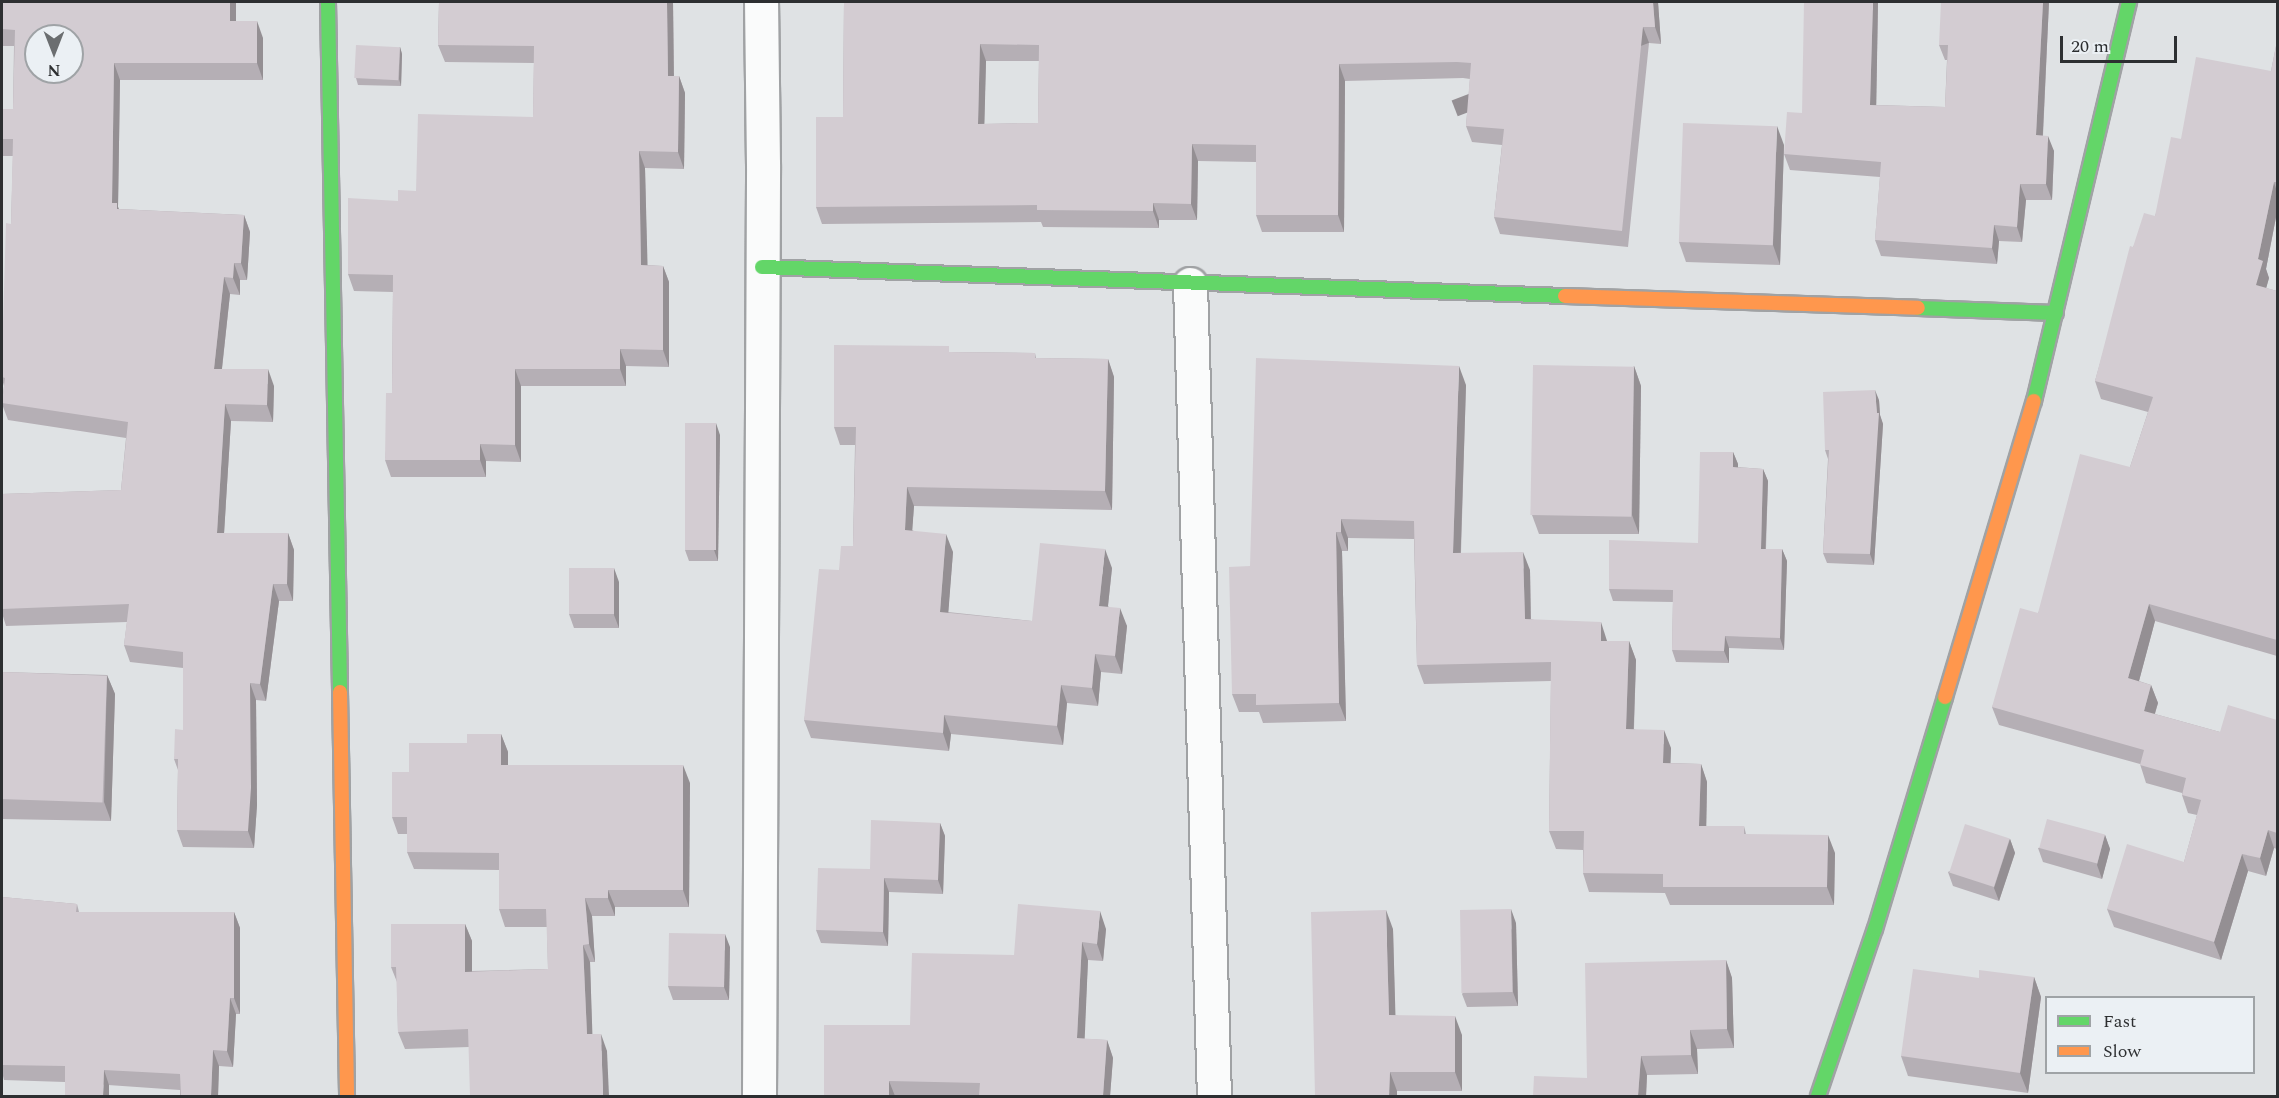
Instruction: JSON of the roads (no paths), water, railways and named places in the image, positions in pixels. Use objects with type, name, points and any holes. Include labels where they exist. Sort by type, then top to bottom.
[{"type":"street","points":[[328,2],[346,1096]]},
{"type":"street","points":[[759,1096],[761,2]]},
{"type":"street","points":[[1818,1096],[1879,918],[2038,388],[2129,2]]},
{"type":"street","points":[[762,267],[2056,313]]},
{"type":"street","points":[[1190,284],[1214,1096]]}]
